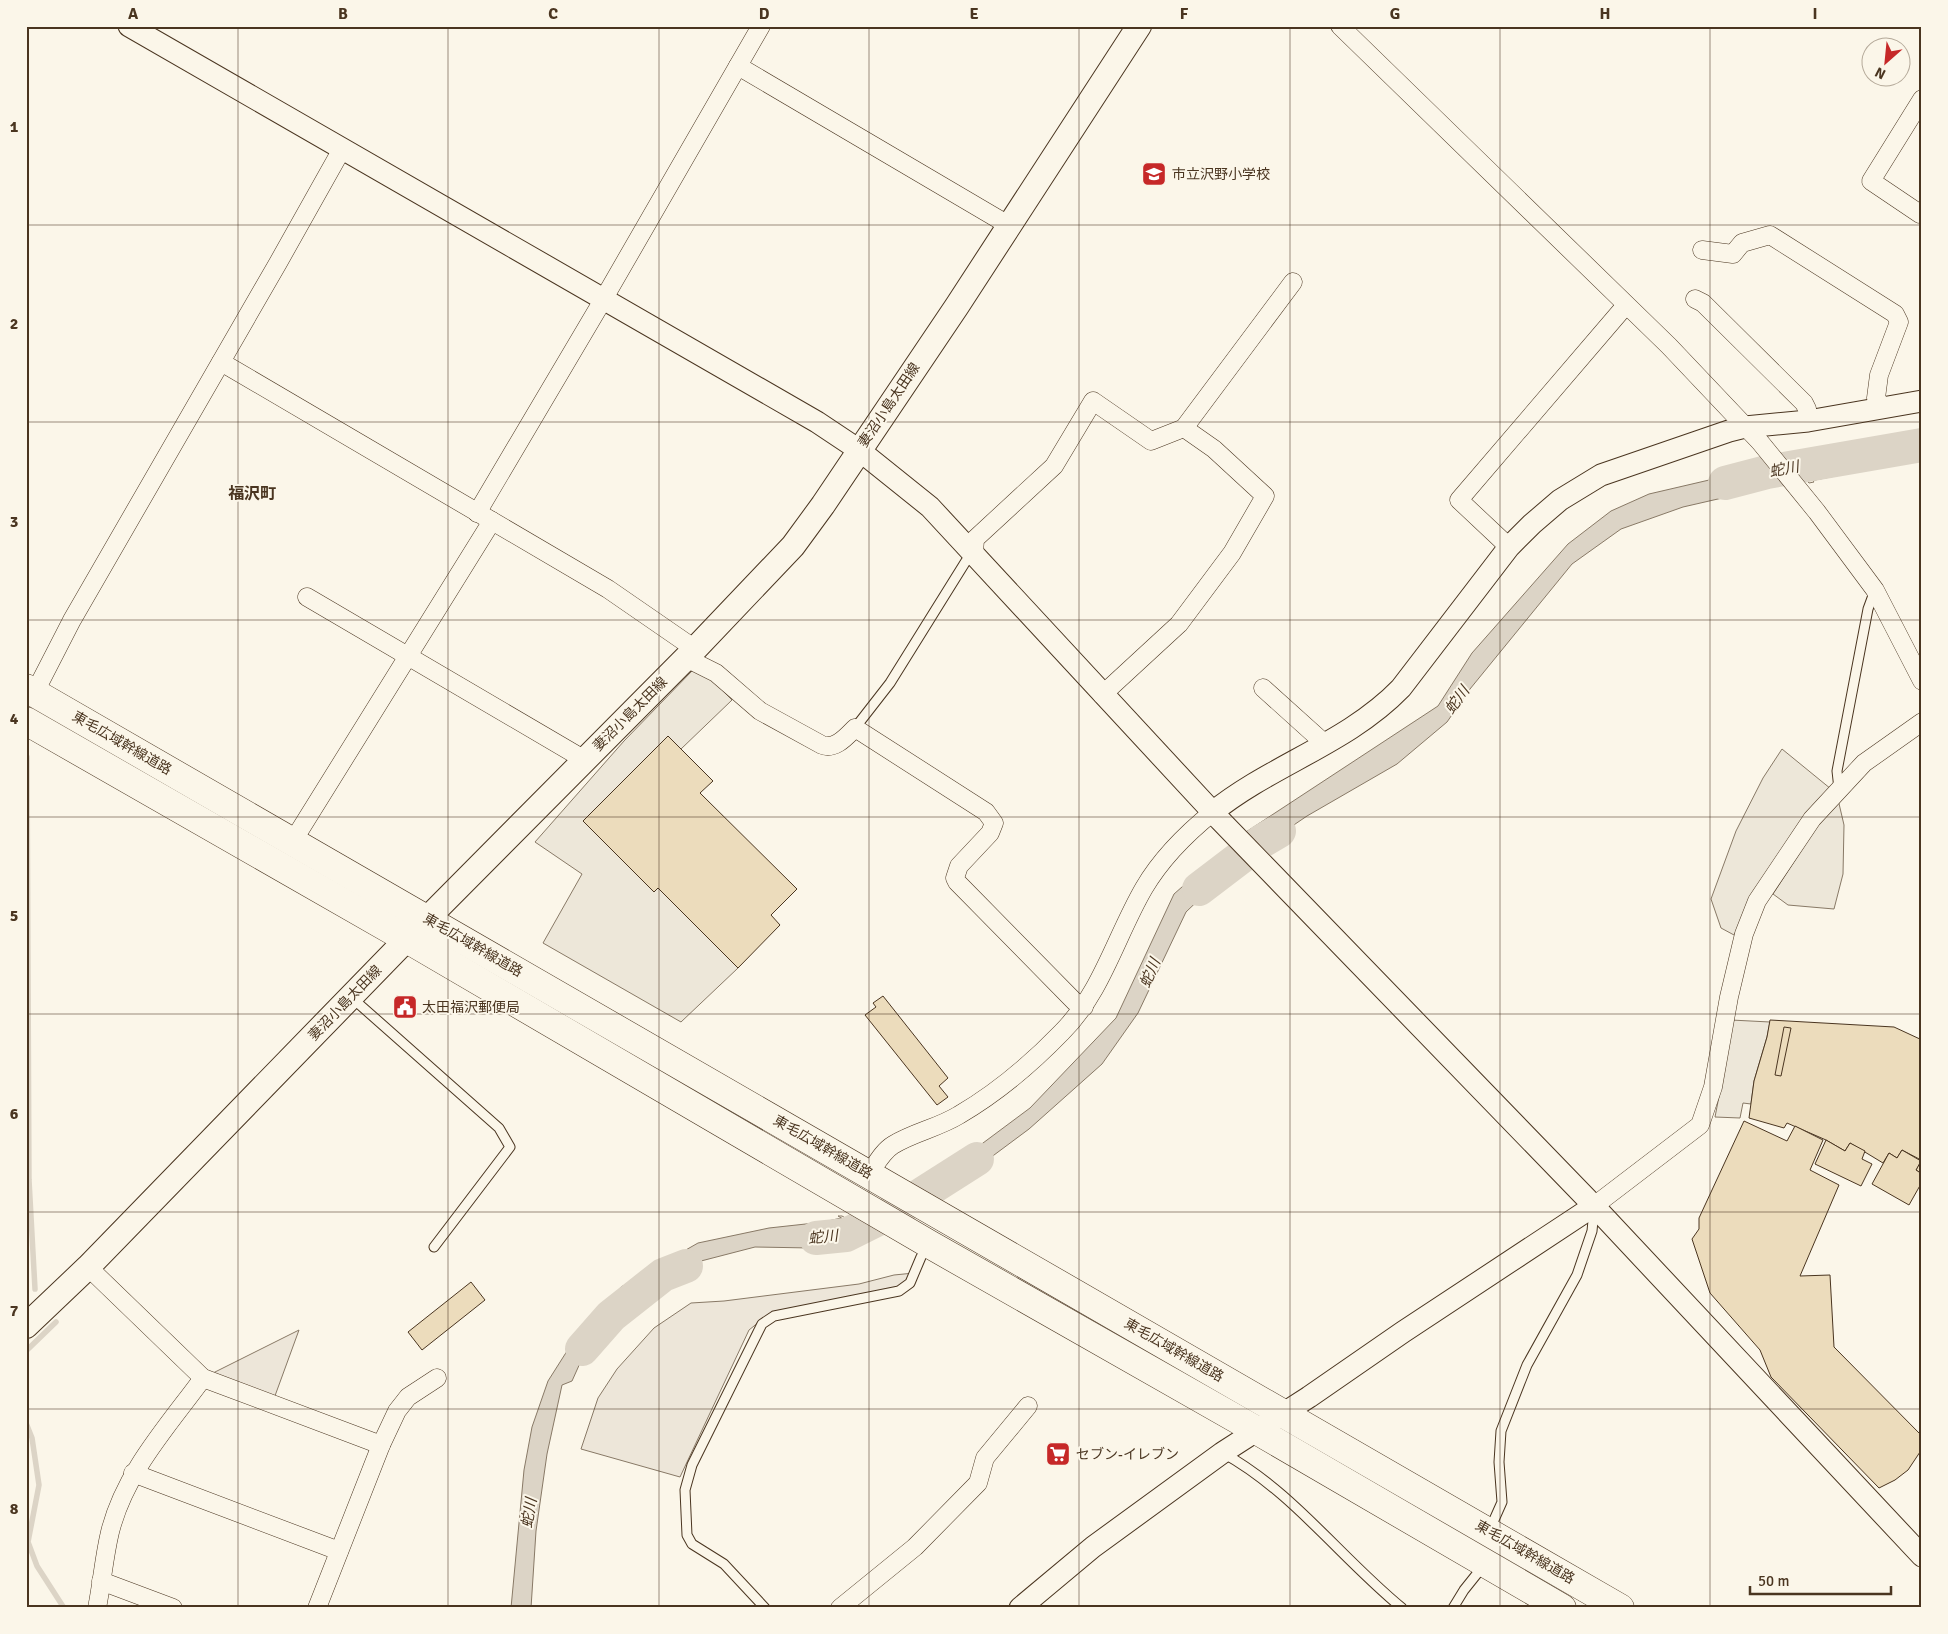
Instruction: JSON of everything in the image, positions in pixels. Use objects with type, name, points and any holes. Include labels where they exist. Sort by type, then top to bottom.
[{"type":"highway","name":"東毛広域幹線道路","points":[[30,690],[1620,1608]]},
{"type":"highway","name":"東毛広域幹線道路","points":[[26,721],[407,939],[925,1242],[1256,1430],[1562,1608]]},
{"type":"main road","name":"妻沼小島太田線","points":[[26,1326],[88,1267],[793,546],[823,505],[1010,226],[1139,26]]},
{"type":"street","points":[[129,26],[817,422],[859,450],[930,507],[1216,816],[1594,1206],[1922,1556]]},
{"type":"street","points":[[293,841],[409,657],[604,300],[761,26]]},
{"type":"street","points":[[1340,26],[1669,346],[1760,442],[1875,590],[1922,681]]},
{"type":"street","points":[[738,66],[1010,226]]},
{"type":"street","points":[[1920,214],[1871,182],[1922,99]]},
{"type":"street","points":[[30,690],[221,362],[342,149]]},
{"type":"street","points":[[1702,250],[1733,254],[1742,243],[1770,235],[1895,314],[1899,322],[1879,375],[1876,398],[1882,408]]},
{"type":"street","points":[[974,553],[975,539],[1054,466],[1093,401],[1151,442],[1184,428],[1293,282]]},
{"type":"street","points":[[1694,299],[1702,303],[1804,402],[1807,408],[1808,420]]},
{"type":"street","points":[[1509,547],[1458,500],[1626,305]]},
{"type":"street","points":[[221,362],[608,589],[716,672],[760,711],[828,748],[835,745],[855,728],[990,816],[994,823],[990,833],[959,866],[954,878],[1075,1002],[1084,1007]]},
{"type":"street","points":[[873,1176],[878,1160],[892,1146],[910,1136],[936,1127],[959,1115],[1038,1056],[1072,1022],[1084,1007],[1096,987],[1145,886],[1164,860],[1184,839],[1216,816],[1225,802],[1365,720],[1390,699],[1401,688],[1509,547],[1560,500],[1601,475],[1729,431],[1745,427],[1808,420],[1922,400]]},
{"type":"street","points":[[1102,695],[1179,624],[1232,553],[1265,496],[1214,449],[1184,428]]},
{"type":"street","points":[[307,597],[585,760]]},
{"type":"street","points":[[1263,688],[1324,743]]},
{"type":"street","points":[[1020,1608],[1093,1547],[1222,1453],[1594,1206],[1700,1125],[1713,1086],[1729,997],[1744,934],[1757,901],[1812,819],[1839,789],[1864,762],[1922,722]]},
{"type":"street","points":[[88,1267],[203,1378],[381,1445]]},
{"type":"street","points":[[97,1608],[110,1531],[133,1474],[203,1378]]},
{"type":"street","points":[[317,1608],[381,1445],[397,1411],[408,1397],[437,1378]]},
{"type":"street","points":[[840,1608],[916,1547],[978,1484],[986,1458],[1028,1406]]},
{"type":"street","points":[[133,1474],[339,1551]]},
{"type":"street","points":[[102,1581],[174,1608]]},
{"type":"lane","points":[[855,728],[890,683],[966,562],[974,553]]},
{"type":"lane","points":[[1839,789],[1837,771],[1868,609],[1875,590]]},
{"type":"lane","points":[[351,997],[499,1128],[510,1147],[434,1247]]},
{"type":"lane","points":[[1489,1531],[1502,1502],[1498,1462],[1501,1431],[1527,1365],[1577,1275],[1592,1231],[1594,1206]]},
{"type":"lane","points":[[765,1608],[724,1564],[692,1544],[687,1535],[685,1490],[692,1465],[762,1324],[774,1316],[899,1291],[910,1283],[925,1242]]},
{"type":"lane","points":[[1222,1453],[1248,1467],[1255,1473],[1319,1529],[1402,1608]]},
{"type":"lane","points":[[1453,1608],[1464,1590],[1486,1563]]},
{"type":"shaded area","points":[[692,671],[703,671],[732,700],[681,749],[654,892],[658,888],[738,968],[681,1022],[543,943],[582,874],[535,842],[624,741]]},
{"type":"shaded area","points":[[1782,749],[1831,789],[1756,895],[1734,935],[1721,928],[1711,899],[1736,831],[1763,778]]},
{"type":"shaded area","points":[[1837,795],[1844,825],[1843,874],[1834,909],[1788,905],[1773,894]]},
{"type":"shaded area","points":[[1731,1020],[1770,1022],[1754,1081],[1751,1104],[1743,1103],[1740,1118],[1715,1117],[1728,1050]]},
{"type":"shaded area","points":[[914,1273],[899,1291],[769,1314],[749,1330],[680,1477],[581,1449],[598,1398],[617,1369],[654,1328],[691,1303],[724,1301],[859,1284],[894,1275]]},
{"type":"shaded area","points":[[299,1330],[272,1404],[203,1378]]},
{"type":"water","points":[[1922,440],[1922,459],[1810,481],[1798,462]]},
{"type":"water","points":[[1765,467],[1779,485],[1683,507],[1621,529],[1572,564],[1470,689],[1447,722],[1397,764],[1307,816],[1260,848],[1246,832],[1438,706],[1472,653],[1568,544],[1611,511],[1649,494]]},
{"type":"water","points":[[1225,849],[1238,865],[1232,868],[1186,912],[1138,1013],[1102,1064],[1029,1129],[947,1190],[932,1181],[1030,1108],[1116,1018],[1174,894]]},
{"type":"water","points":[[841,1218],[872,1236],[811,1248],[755,1247],[701,1261],[646,1289],[611,1316],[585,1352],[572,1381],[562,1385],[547,1454],[536,1531],[531,1608],[511,1608],[524,1470],[532,1427],[548,1381],[581,1329],[621,1287],[698,1243],[769,1228],[824,1222]]},
{"type":"pier","points":[[1797,460],[1814,482],[1809,483],[1805,478],[1796,463]]},
{"type":"pier","points":[[838,1216],[842,1216],[873,1234],[874,1237]]},
{"type":"building","points":[[668,736],[713,781],[700,793],[797,889],[771,915],[780,925],[738,968],[658,888],[654,892],[583,821]]},
{"type":"building","points":[[883,996],[948,1078],[939,1086],[948,1097],[937,1105],[865,1015],[876,1007],[873,1003]]},
{"type":"building","points":[[1770,1020],[1894,1027],[1922,1040],[1922,1174],[1916,1170],[1921,1160],[1902,1150],[1897,1158],[1889,1153],[1883,1163],[1850,1143],[1845,1151],[1826,1140],[1787,1123],[1784,1128],[1749,1118],[1754,1081]]},
{"type":"building","points":[[1784,1027],[1791,1028],[1781,1076],[1775,1075]]},
{"type":"building","points":[[1744,1121],[1787,1141],[1795,1126],[1823,1140],[1810,1170],[1839,1185],[1800,1276],[1830,1275],[1834,1347],[1922,1436],[1922,1449],[1908,1470],[1895,1480],[1879,1488],[1771,1377],[1760,1350],[1710,1293],[1692,1239],[1699,1229],[1699,1218]]},
{"type":"building","points":[[1826,1140],[1845,1151],[1850,1143],[1865,1151],[1862,1159],[1872,1164],[1861,1186],[1815,1164]]},
{"type":"building","points":[[1902,1150],[1921,1161],[1916,1170],[1922,1174],[1922,1182],[1909,1205],[1872,1184],[1889,1153],[1897,1158]]},
{"type":"building","points":[[471,1282],[485,1300],[422,1350],[408,1332]]},
{"type":"waterway","name":"蛇川","points":[[1725,483],[1767,472],[1922,445]]},
{"type":"waterway","points":[[27,757],[29,1180],[35,1289]]},
{"type":"waterway","name":"蛇川","points":[[1199,889],[1262,841],[1279,831]]},
{"type":"waterway","name":"蛇川","points":[[816,1238],[846,1235],[900,1208],[977,1159]]},
{"type":"waterway","name":"蛇川","points":[[582,1349],[611,1316],[663,1275],[686,1266]]},
{"type":"waterway","points":[[26,1351],[56,1322]]},
{"type":"waterway","points":[[26,1423],[32,1438],[39,1485],[28,1542],[37,1566],[64,1608]]},
{"type":"place","name":"市立沢野小学校","points":[[1154,174]]},
{"type":"place","name":"太田福沢郵便局","points":[[405,1007]]},
{"type":"place","name":"セブン-イレブン","points":[[1058,1454]]},
{"type":"district","name":"福沢町","points":[[252,494]]}]
